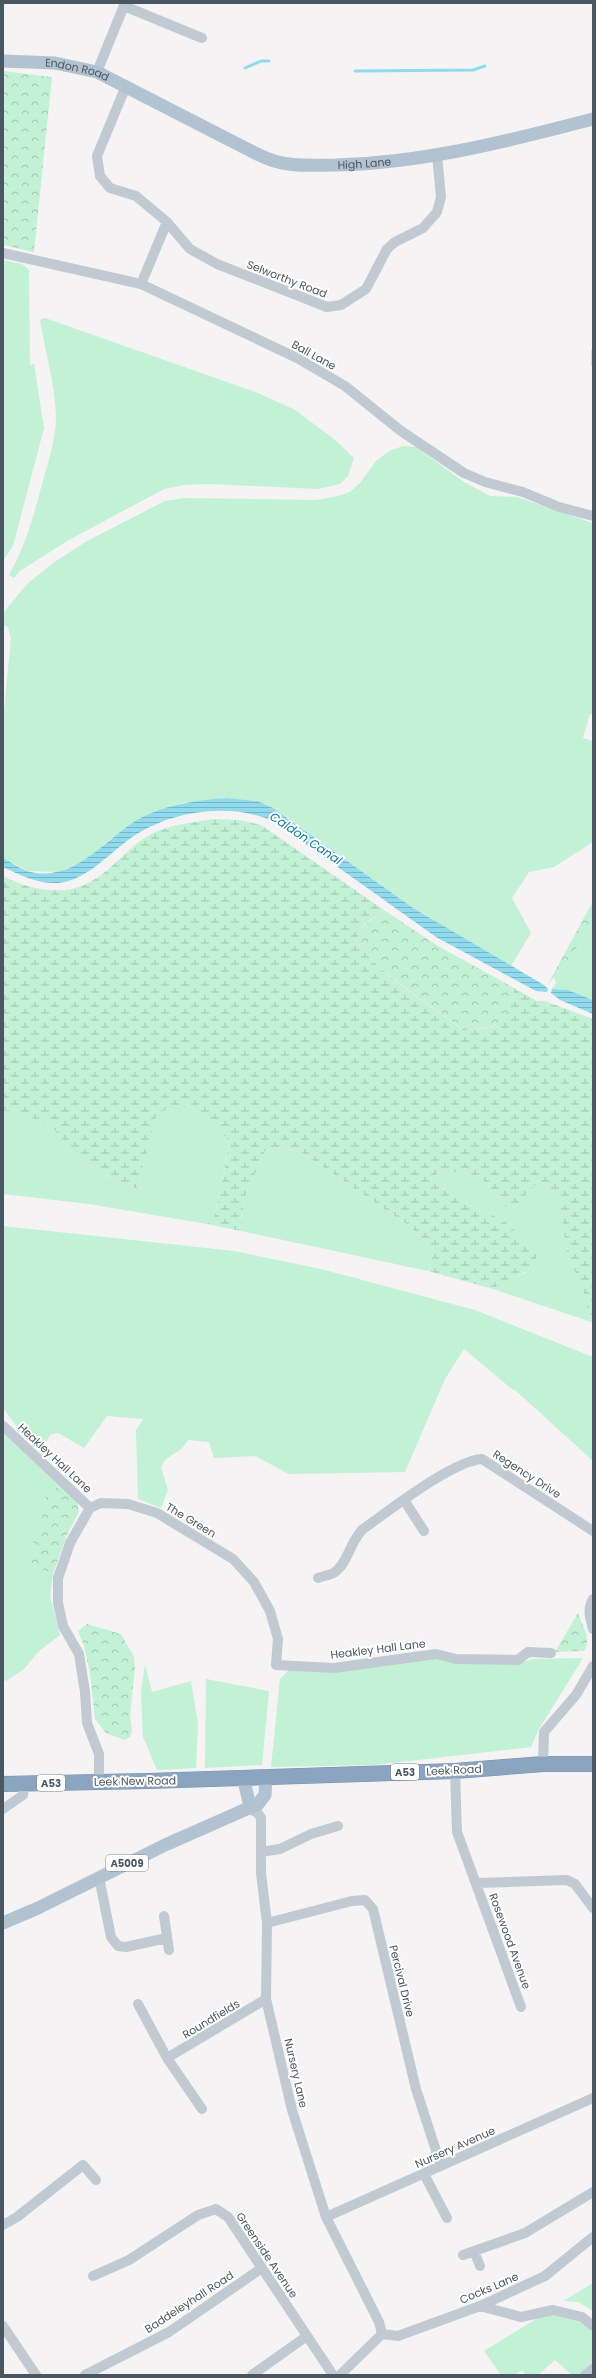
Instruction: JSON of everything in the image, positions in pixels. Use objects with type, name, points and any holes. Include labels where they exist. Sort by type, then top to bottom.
[{"type":"highway","name":"Leek Road","points":[[266,1776],[455,1771],[543,1764],[593,1764]]},
{"type":"highway","name":"Leek New Road","points":[[3,1784],[266,1776]]},
{"type":"main road","name":"Endon Road","points":[[3,61],[55,64],[97,72],[146,97]]},
{"type":"main road","name":"High Lane","points":[[146,97],[246,149],[278,162],[296,165],[384,163],[437,155],[531,135],[593,119]]},
{"type":"main road","name":"A5009","points":[[3,1923],[38,1908],[99,1877],[258,1804],[265,1795],[266,1776]]},
{"type":"main road","points":[[243,1777],[249,1808]]},
{"type":"street","points":[[97,72],[124,5],[202,38]]},
{"type":"street","name":"Selworthy Road","points":[[126,86],[97,156],[100,176],[110,188],[136,196],[167,222],[190,249],[217,264],[327,307],[341,305],[366,289],[387,249],[395,242],[423,228],[437,212],[441,197],[437,155]]},
{"type":"street","points":[[141,284],[167,222]]},
{"type":"street","name":"Ball Lane","points":[[3,253],[141,284],[298,358],[345,386],[401,431],[464,473],[485,482],[523,492],[559,507],[593,516]]},
{"type":"street","name":"Heakley Hall Lane","points":[[3,1426],[46,1465],[58,1480],[90,1508]]},
{"type":"street","name":"Regency Drive","points":[[318,1578],[335,1572],[344,1560],[355,1537],[404,1500],[472,1460],[482,1459],[593,1531]]},
{"type":"street","points":[[404,1500],[424,1530]]},
{"type":"street","name":"The Green","points":[[90,1508],[101,1504],[128,1504],[157,1513],[234,1559],[254,1582],[270,1611],[278,1639],[276,1665]]},
{"type":"street","points":[[90,1508],[70,1543],[58,1578],[58,1603],[63,1626],[79,1654],[85,1692],[87,1723],[99,1754],[99,1782]]},
{"type":"street","points":[[593,1600],[589,1606],[589,1615],[593,1629]]},
{"type":"street","name":"Heakley Hall Lane","points":[[276,1665],[334,1668],[436,1654],[456,1659],[518,1660],[528,1652],[551,1653]]},
{"type":"street","points":[[543,1764],[544,1732],[576,1694],[593,1666]]},
{"type":"street","name":"Rosewood Avenue","points":[[455,1771],[457,1832],[521,2007]]},
{"type":"street","points":[[3,1808],[23,1795],[24,1784]]},
{"type":"street","name":"Nursery Lane","points":[[249,1808],[257,1812],[261,1818],[261,1873],[267,1923],[266,1999],[292,2110],[326,2217],[379,2322],[382,2334]]},
{"type":"street","points":[[261,1852],[280,1849],[311,1834],[338,1826]]},
{"type":"street","points":[[99,1877],[111,1937],[118,1946],[126,1947],[167,1938]]},
{"type":"street","name":"Rosewood Avenue","points":[[476,1883],[567,1880],[575,1884],[593,1908]]},
{"type":"street","name":"Percival Drive","points":[[267,1923],[352,1901],[365,1900],[373,1909],[416,2089],[441,2166]]},
{"type":"street","points":[[164,1916],[169,1950]]},
{"type":"street","name":"Roundfields","points":[[167,2058],[204,2038],[266,1999]]},
{"type":"street","points":[[138,2004],[167,2058],[202,2109]]},
{"type":"street","name":"Nursery Avenue","points":[[326,2217],[593,2098]]},
{"type":"street","points":[[3,2225],[18,2217],[83,2165],[96,2180]]},
{"type":"street","points":[[424,2174],[446,2218]]},
{"type":"street","points":[[463,2255],[526,2233],[593,2192]]},
{"type":"street","name":"Greenside Avenue","points":[[93,2276],[129,2260],[198,2215],[216,2209],[228,2217],[333,2375]]},
{"type":"street","name":"Cocks Lane","points":[[382,2334],[398,2336],[480,2306],[545,2276],[593,2237]]},
{"type":"street","points":[[474,2251],[480,2266]]},
{"type":"street","name":"Baddeleyhall Road","points":[[85,2375],[169,2332],[262,2268]]},
{"type":"street","points":[[480,2306],[521,2316],[553,2310],[582,2317],[593,2326]]},
{"type":"street","points":[[3,2326],[36,2375]]},
{"type":"street","points":[[340,2375],[382,2334]]},
{"type":"street","points":[[252,2375],[307,2336]]},
{"type":"street","points":[[585,2375],[593,2369]]},
{"type":"green space","points":[[3,71],[52,77],[34,252],[3,245]]},
{"type":"green space","points":[[3,260],[22,264],[29,270],[30,365],[34,364],[44,428],[13,546],[3,561]]},
{"type":"green space","points":[[45,318],[258,393],[295,410],[334,439],[354,458],[348,476],[340,484],[318,489],[209,484],[184,485],[164,489],[67,541],[20,571],[14,578],[9,575],[29,529],[50,457],[55,432],[56,416],[54,391],[40,320]]},
{"type":"green space","points":[[403,446],[416,447],[464,482],[490,496],[517,497],[593,523],[593,714],[590,714],[583,738],[593,741],[593,842],[554,867],[529,872],[512,898],[531,933],[511,966],[413,908],[288,818],[257,801],[227,798],[183,803],[149,814],[110,839],[86,860],[58,872],[28,871],[3,858],[3,720],[11,638],[8,627],[3,625],[3,613],[27,584],[53,563],[87,541],[165,501],[184,498],[316,500],[338,496],[350,492],[360,483],[376,461],[389,451]]},
{"type":"green space","points":[[213,819],[239,820],[261,825],[384,910],[363,925],[356,941],[379,967],[392,978],[463,1030],[492,1026],[503,1018],[511,1002],[514,991],[498,979],[537,1001],[545,1001],[593,1019],[593,1322],[591,1322],[582,1288],[567,1253],[558,1194],[539,1181],[513,1209],[506,1207],[480,1176],[442,1170],[430,1180],[469,1205],[503,1220],[537,1252],[535,1267],[504,1281],[493,1289],[428,1271],[434,1250],[411,1227],[301,1152],[277,1147],[265,1151],[244,1199],[241,1231],[207,1224],[215,1215],[230,1141],[205,1116],[190,1108],[181,1107],[157,1113],[137,1189],[107,1176],[77,1158],[49,1123],[3,1110],[3,876],[34,888],[45,890],[67,890],[96,879],[136,844],[151,834],[177,825]]},
{"type":"green space","points":[[593,901],[593,921],[571,958],[548,984]]},
{"type":"green space","points":[[384,910],[438,946],[498,979],[514,991],[511,1002],[503,1018],[492,1026],[463,1030],[392,978],[356,941],[363,926]]},
{"type":"green space","points":[[593,921],[593,1000],[568,990],[552,989],[556,983],[554,977],[571,958]]},
{"type":"green space","points":[[176,1106],[197,1108],[230,1140],[215,1215],[207,1224],[89,1204],[3,1194],[3,1110],[49,1123],[77,1158],[107,1176],[137,1189],[157,1113]]},
{"type":"green space","points":[[277,1147],[301,1152],[411,1227],[434,1250],[428,1271],[241,1231],[244,1199],[265,1151]]},
{"type":"green space","points":[[442,1170],[480,1176],[506,1207],[513,1209],[539,1181],[558,1194],[567,1253],[582,1288],[591,1322],[493,1289],[505,1279],[526,1273],[503,1220],[469,1205],[430,1180]]},
{"type":"green space","points":[[3,1226],[234,1251],[321,1269],[475,1310],[593,1357],[593,1461],[514,1389],[513,1390],[464,1349],[445,1379],[405,1472],[289,1474],[255,1456],[214,1458],[209,1442],[188,1440],[182,1448],[164,1462],[161,1467],[168,1490],[161,1508],[138,1499],[136,1430],[143,1419],[107,1416],[84,1448],[58,1433],[50,1435],[45,1445],[44,1457],[20,1431],[3,1408]]},
{"type":"green space","points":[[3,1433],[59,1486],[46,1496],[40,1525],[30,1558],[33,1565],[53,1574],[50,1596],[60,1635],[38,1652],[24,1669],[6,1681],[3,1680]]},
{"type":"green space","points":[[59,1486],[77,1502],[79,1512],[67,1535],[53,1574],[33,1565],[30,1558],[40,1525],[46,1496]]},
{"type":"green space","points":[[578,1613],[587,1637],[584,1651],[555,1652]]},
{"type":"green space","points":[[87,1624],[121,1634],[134,1657],[135,1668],[130,1715],[132,1732],[130,1737],[125,1740],[106,1733],[95,1719],[90,1673],[84,1646],[78,1631]]},
{"type":"green space","points":[[435,1657],[517,1664],[533,1659],[583,1658],[539,1729],[531,1747],[374,1765],[271,1767],[280,1679],[291,1668]]},
{"type":"green space","points":[[145,1664],[152,1692],[191,1681],[198,1723],[196,1768],[157,1770],[143,1737],[141,1692]]},
{"type":"green space","points":[[206,1679],[269,1691],[262,1765],[205,1768]]},
{"type":"green space","points":[[593,2283],[593,2311],[578,2302],[563,2301]]},
{"type":"green space","points":[[546,2313],[583,2322],[593,2329],[593,2367],[579,2375],[572,2375],[555,2360],[538,2375],[526,2375],[522,2370],[515,2375],[501,2375],[484,2351]]},
{"type":"water","name":"Caldon Canal","points":[[227,798],[257,801],[273,808],[413,908],[544,985],[548,989],[547,992],[536,991],[436,937],[276,823],[259,816],[240,812],[200,812],[160,822],[127,841],[86,873],[77,878],[58,883],[43,882],[29,878],[3,867],[3,858],[27,871],[45,874],[62,871],[77,864],[92,854],[134,822],[158,810],[197,801]]},
{"type":"water","points":[[552,989],[568,990],[593,1000],[593,1014],[560,1000],[551,993]]},
{"type":"waterway","points":[[245,68],[261,61],[269,61]]},
{"type":"waterway","points":[[355,71],[473,70],[485,66]]},
{"type":"waterway","points":[[593,350],[593,365]]}]
